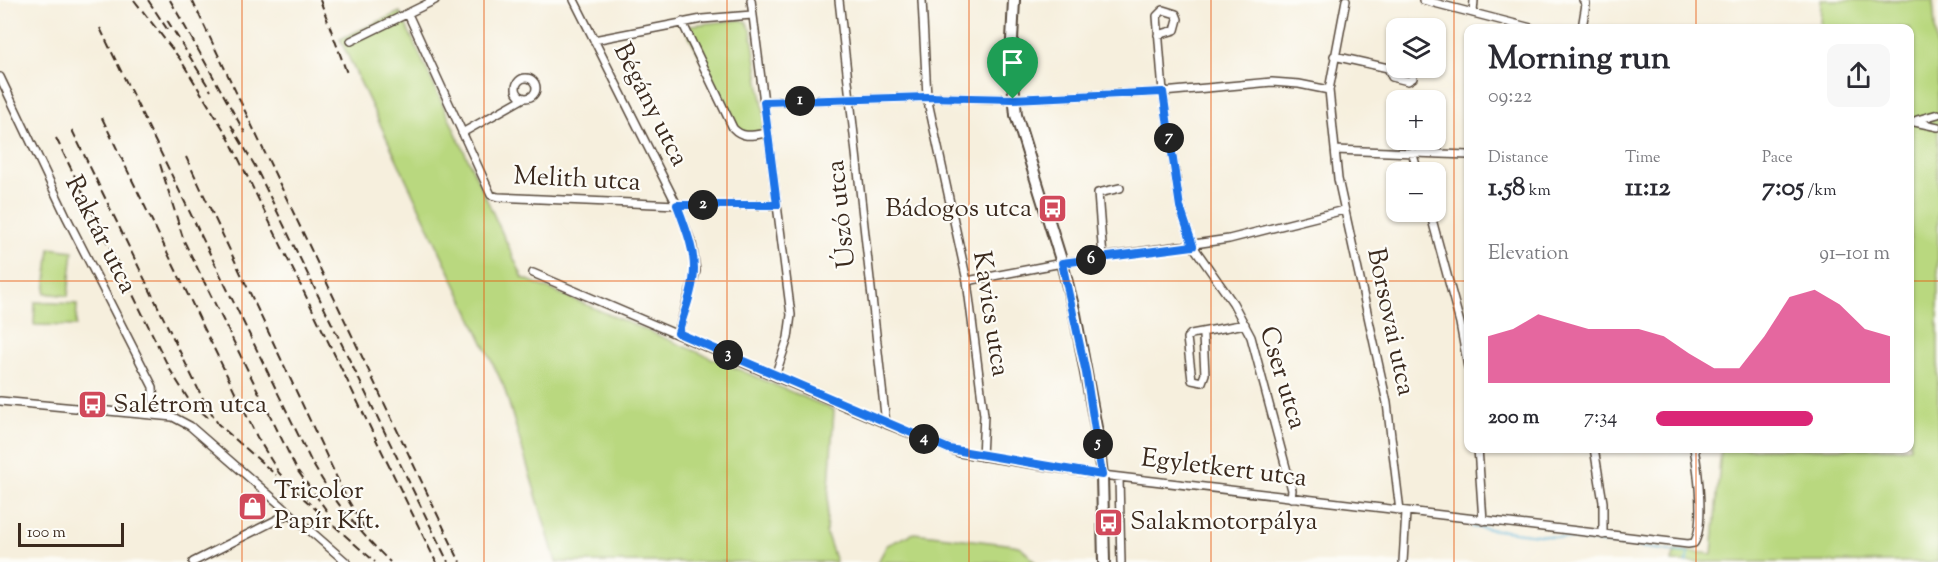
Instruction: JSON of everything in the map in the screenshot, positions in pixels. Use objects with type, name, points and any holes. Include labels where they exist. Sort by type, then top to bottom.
[{"type":"street","points":[[351,41],[435,0]]},
{"type":"street","name":"Bégány utca","points":[[574,0],[677,205],[692,244],[696,271],[678,333]]},
{"type":"street","points":[[751,0],[791,322],[775,376]]},
{"type":"street","name":"Úszó utca","points":[[839,0],[886,424]]},
{"type":"street","name":"Kavics utca","points":[[922,0],[927,97],[967,281],[984,415],[982,457]]},
{"type":"street","points":[[1014,0],[1011,60],[1013,99],[1020,134],[1062,263],[1095,422],[1102,475],[1104,562]]},
{"type":"street","name":"Borsovai utca","points":[[1346,0],[1329,90],[1344,210],[1388,403],[1403,512],[1402,562]]},
{"type":"street","points":[[1423,0],[1516,24]]},
{"type":"street","points":[[1473,13],[1474,0]]},
{"type":"street","points":[[1582,24],[1585,1]]},
{"type":"street","points":[[408,14],[462,133],[524,98]]},
{"type":"street","points":[[594,40],[682,22],[752,15]]},
{"type":"street","points":[[682,22],[733,128],[738,134],[746,136],[767,133]]},
{"type":"street","name":"Cser utca","points":[[1158,35],[1163,92],[1180,207],[1193,246],[1245,324],[1257,351],[1292,490],[1291,498]]},
{"type":"street","points":[[1334,56],[1386,68]]},
{"type":"street","name":"Raktár utca","points":[[0,77],[67,218],[153,387],[154,414]]},
{"type":"street","points":[[1398,78],[1408,81],[1413,78]]},
{"type":"street","points":[[764,102],[927,97],[1013,99],[1163,92],[1279,82],[1329,90]]},
{"type":"street","points":[[1914,120],[1938,114]]},
{"type":"street","points":[[1914,122],[1938,127]]},
{"type":"street","name":"Melith utca","points":[[462,133],[487,188],[491,195],[498,197],[677,205],[777,205]]},
{"type":"street","points":[[1335,150],[1464,155]]},
{"type":"street","points":[[1412,152],[1415,162]]},
{"type":"street","points":[[1103,258],[1098,193],[1120,188]]},
{"type":"street","points":[[967,281],[1062,263],[1229,240],[1344,210]]},
{"type":"street","points":[[1433,222],[1455,300],[1464,346]]},
{"type":"street","name":"Egyletkert utca","points":[[533,273],[678,333],[886,424],[949,449],[982,457],[1102,475],[1403,512],[1694,543],[1698,530],[1699,492],[1695,453]]},
{"type":"street","points":[[1203,336],[1205,374],[1202,382],[1197,383],[1192,380],[1189,371],[1187,338],[1191,334],[1245,324]]},
{"type":"street","points":[[0,401],[173,417],[190,426],[288,514],[346,562]]},
{"type":"street","points":[[1478,453],[1483,521]]},
{"type":"street","points":[[1595,453],[1603,502],[1603,535]]},
{"type":"street","points":[[1119,477],[1120,562]]},
{"type":"street","points":[[193,562],[288,514]]},
{"type":"green space","points":[[1821,0],[1933,0],[1938,71],[1938,562],[1672,562],[1675,550],[1712,554],[1721,453],[1914,453],[1914,24],[1820,24]]},
{"type":"green space","points":[[400,12],[523,278],[834,410],[826,532],[836,562],[556,562],[504,387],[340,39]]},
{"type":"green space","points":[[746,21],[751,30],[765,120],[761,131],[748,134],[735,127],[686,29],[691,25]]},
{"type":"green space","points":[[50,248],[73,251],[68,296],[45,293]]},
{"type":"green space","points":[[35,302],[77,304],[76,326],[34,325]]},
{"type":"green space","points":[[914,533],[1014,545],[1021,547],[1035,562],[878,562],[887,545]]},
{"type":"waterway","points":[[1472,527],[1689,553],[1687,562]]},
{"type":"railway","points":[[134,0],[180,59],[227,135],[436,562]]},
{"type":"railway","points":[[148,0],[167,29]]},
{"type":"railway","points":[[170,0],[245,133]]},
{"type":"railway","points":[[192,0],[460,562]]},
{"type":"railway","points":[[320,0],[348,76]]},
{"type":"railway","points":[[167,20],[211,91]]},
{"type":"railway","points":[[100,28],[311,461],[347,514],[390,562]]},
{"type":"railway","points":[[102,118],[257,437],[279,473],[301,496],[375,562]]},
{"type":"railway","points":[[231,125],[255,166],[448,562]]},
{"type":"railway","points":[[72,130],[201,395],[218,424],[276,475]]},
{"type":"railway","points":[[56,138],[169,368],[190,402],[211,420]]},
{"type":"railway","points":[[186,157],[345,495],[365,529]]},
{"type":"railway","points":[[160,164],[184,241],[297,470],[327,511]]},
{"type":"place","name":"Bádogos utca","points":[[1053,209]]},
{"type":"place","name":"Salétrom utca","points":[[92,405]]},
{"type":"place","name":"Tricolor Papír Kft.","points":[[253,506]]},
{"type":"place","name":"Salakmotorpálya","points":[[1109,522]]},
{"type":"route","points":[[1163,92],[1175,183],[1193,246],[1062,263],[1075,314],[1097,433],[1102,475],[960,453],[886,424],[678,333],[696,271],[692,244],[677,205],[777,205],[764,102],[927,97],[1013,99],[1163,92]]}]
